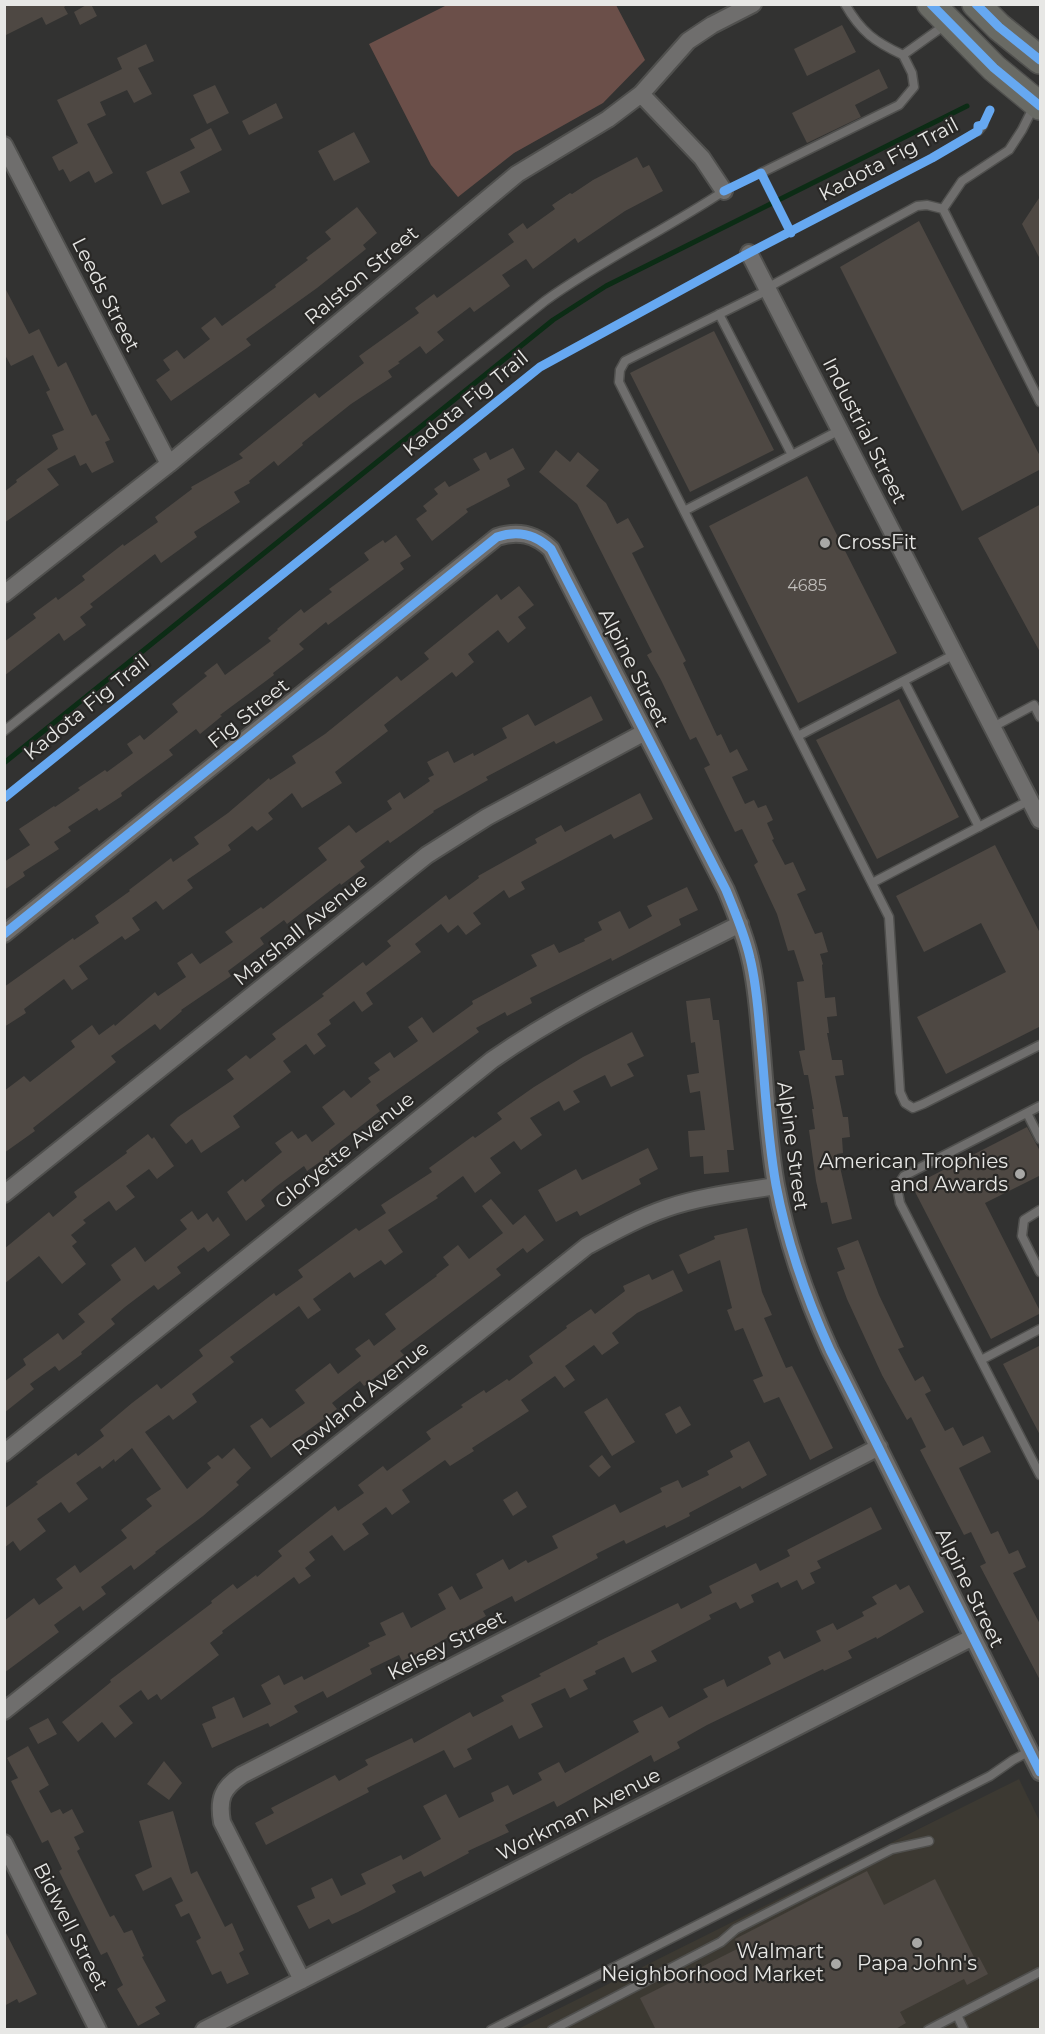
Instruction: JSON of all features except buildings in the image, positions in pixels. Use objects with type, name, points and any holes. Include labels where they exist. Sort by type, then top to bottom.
[{"type":"main road","points":[[976,4],[999,27],[1041,60]]},
{"type":"main road","points":[[939,14],[994,68],[1038,104]]},
{"type":"street","name":"Ralston Street","points":[[4,594],[169,464],[517,174],[582,136],[642,94],[688,41],[712,25],[753,4]]},
{"type":"street","points":[[642,94],[702,158],[724,191]]},
{"type":"street","name":"Leeds Street","points":[[4,145],[169,464]]},
{"type":"street","name":"Industrial Street","points":[[749,253],[1041,820]]},
{"type":"street","name":"Fig Street","points":[[4,934],[497,537],[510,533],[521,533]]},
{"type":"street","name":"Alpine Street","points":[[521,533],[541,540],[551,549],[726,890],[740,924],[750,958],[756,989],[776,1186],[791,1248],[810,1306],[1041,1772]]},
{"type":"street","name":"Marshall Avenue","points":[[4,1194],[428,855],[487,817],[645,732]]},
{"type":"street","name":"Gloryette Avenue","points":[[4,1453],[492,1060],[527,1035],[567,1012],[740,924]]},
{"type":"street","name":"Rowland Avenue","points":[[4,1711],[587,1246],[629,1223],[669,1208],[703,1199],[776,1186]]},
{"type":"street","name":"Kelsey Street","points":[[302,1980],[222,1822],[220,1808],[222,1794],[230,1783],[242,1774],[879,1447]]},
{"type":"street","name":"Workman Avenue","points":[[204,2030],[973,1637]]},
{"type":"street","name":"Bidwell Street","points":[[4,1843],[98,2030]]},
{"type":"lane","points":[[761,173],[899,105],[914,87],[912,73],[903,55],[877,43],[853,18],[845,4]]},
{"type":"lane","points":[[903,55],[939,14]]},
{"type":"lane","points":[[943,209],[962,181],[1009,150],[1038,104]]},
{"type":"lane","points":[[4,731],[545,301],[576,278],[687,215],[724,191]]},
{"type":"lane","points":[[1041,402],[943,209],[927,205],[917,206],[768,289],[625,361],[620,370],[619,382],[889,917],[900,1092],[904,1103],[913,1108],[923,1104],[1041,1045]]},
{"type":"lane","points":[[719,314],[792,455]]},
{"type":"lane","points":[[684,511],[840,430]]},
{"type":"lane","points":[[798,736],[955,654]]},
{"type":"lane","points":[[904,681],[979,827]]},
{"type":"lane","points":[[993,727],[1034,705],[1041,717]]},
{"type":"lane","points":[[872,883],[1030,800]]},
{"type":"lane","points":[[1041,1106],[904,1176],[897,1187],[900,1203],[1041,1475]]},
{"type":"lane","points":[[1027,1113],[1041,1139]]},
{"type":"lane","points":[[1041,1210],[1024,1220],[1022,1236],[1041,1272]]},
{"type":"lane","points":[[981,1360],[1041,1329]]},
{"type":"lane","points":[[491,2030],[990,1776],[1030,1751]]},
{"type":"lane","points":[[552,2030],[721,1942],[736,1929],[892,1849],[929,1841]]},
{"type":"lane","points":[[928,2030],[1041,1972]]},
{"type":"lane","points":[[957,2015],[964,2030]]},
{"type":"shaded area","points":[[447,5],[616,5],[645,60],[603,103],[514,153],[458,197],[431,165],[369,44]]},
{"type":"shaded area","points":[[1019,1779],[1040,1822],[1040,2029],[516,2030]]},
{"type":"waterway","points":[[4,763],[553,320],[606,286],[967,106]]},
{"type":"cycle path","points":[[931,4],[994,68],[1040,106]]},
{"type":"cycle path","points":[[976,4],[999,27],[1040,60]]},
{"type":"cycle path","name":"Kadota Fig Trail","points":[[4,798],[540,367],[749,253],[932,158],[978,131],[978,126],[983,125],[990,110]]},
{"type":"cycle path","points":[[724,191],[761,173],[791,233]]},
{"type":"cycle path","points":[[4,934],[497,537],[512,534],[526,535],[545,544],[551,549],[733,907],[748,949],[755,985],[768,1128],[776,1185],[786,1228],[805,1290],[830,1350],[1040,1772]]},
{"type":"place","name":"CrossFit","points":[[825,543]]},
{"type":"place","name":"American Trophies and Awards","points":[[1020,1174]]},
{"type":"place","name":"Papa John's","points":[[917,1943]]},
{"type":"place","name":"Walmart Neighborhood Market","points":[[836,1964]]}]
